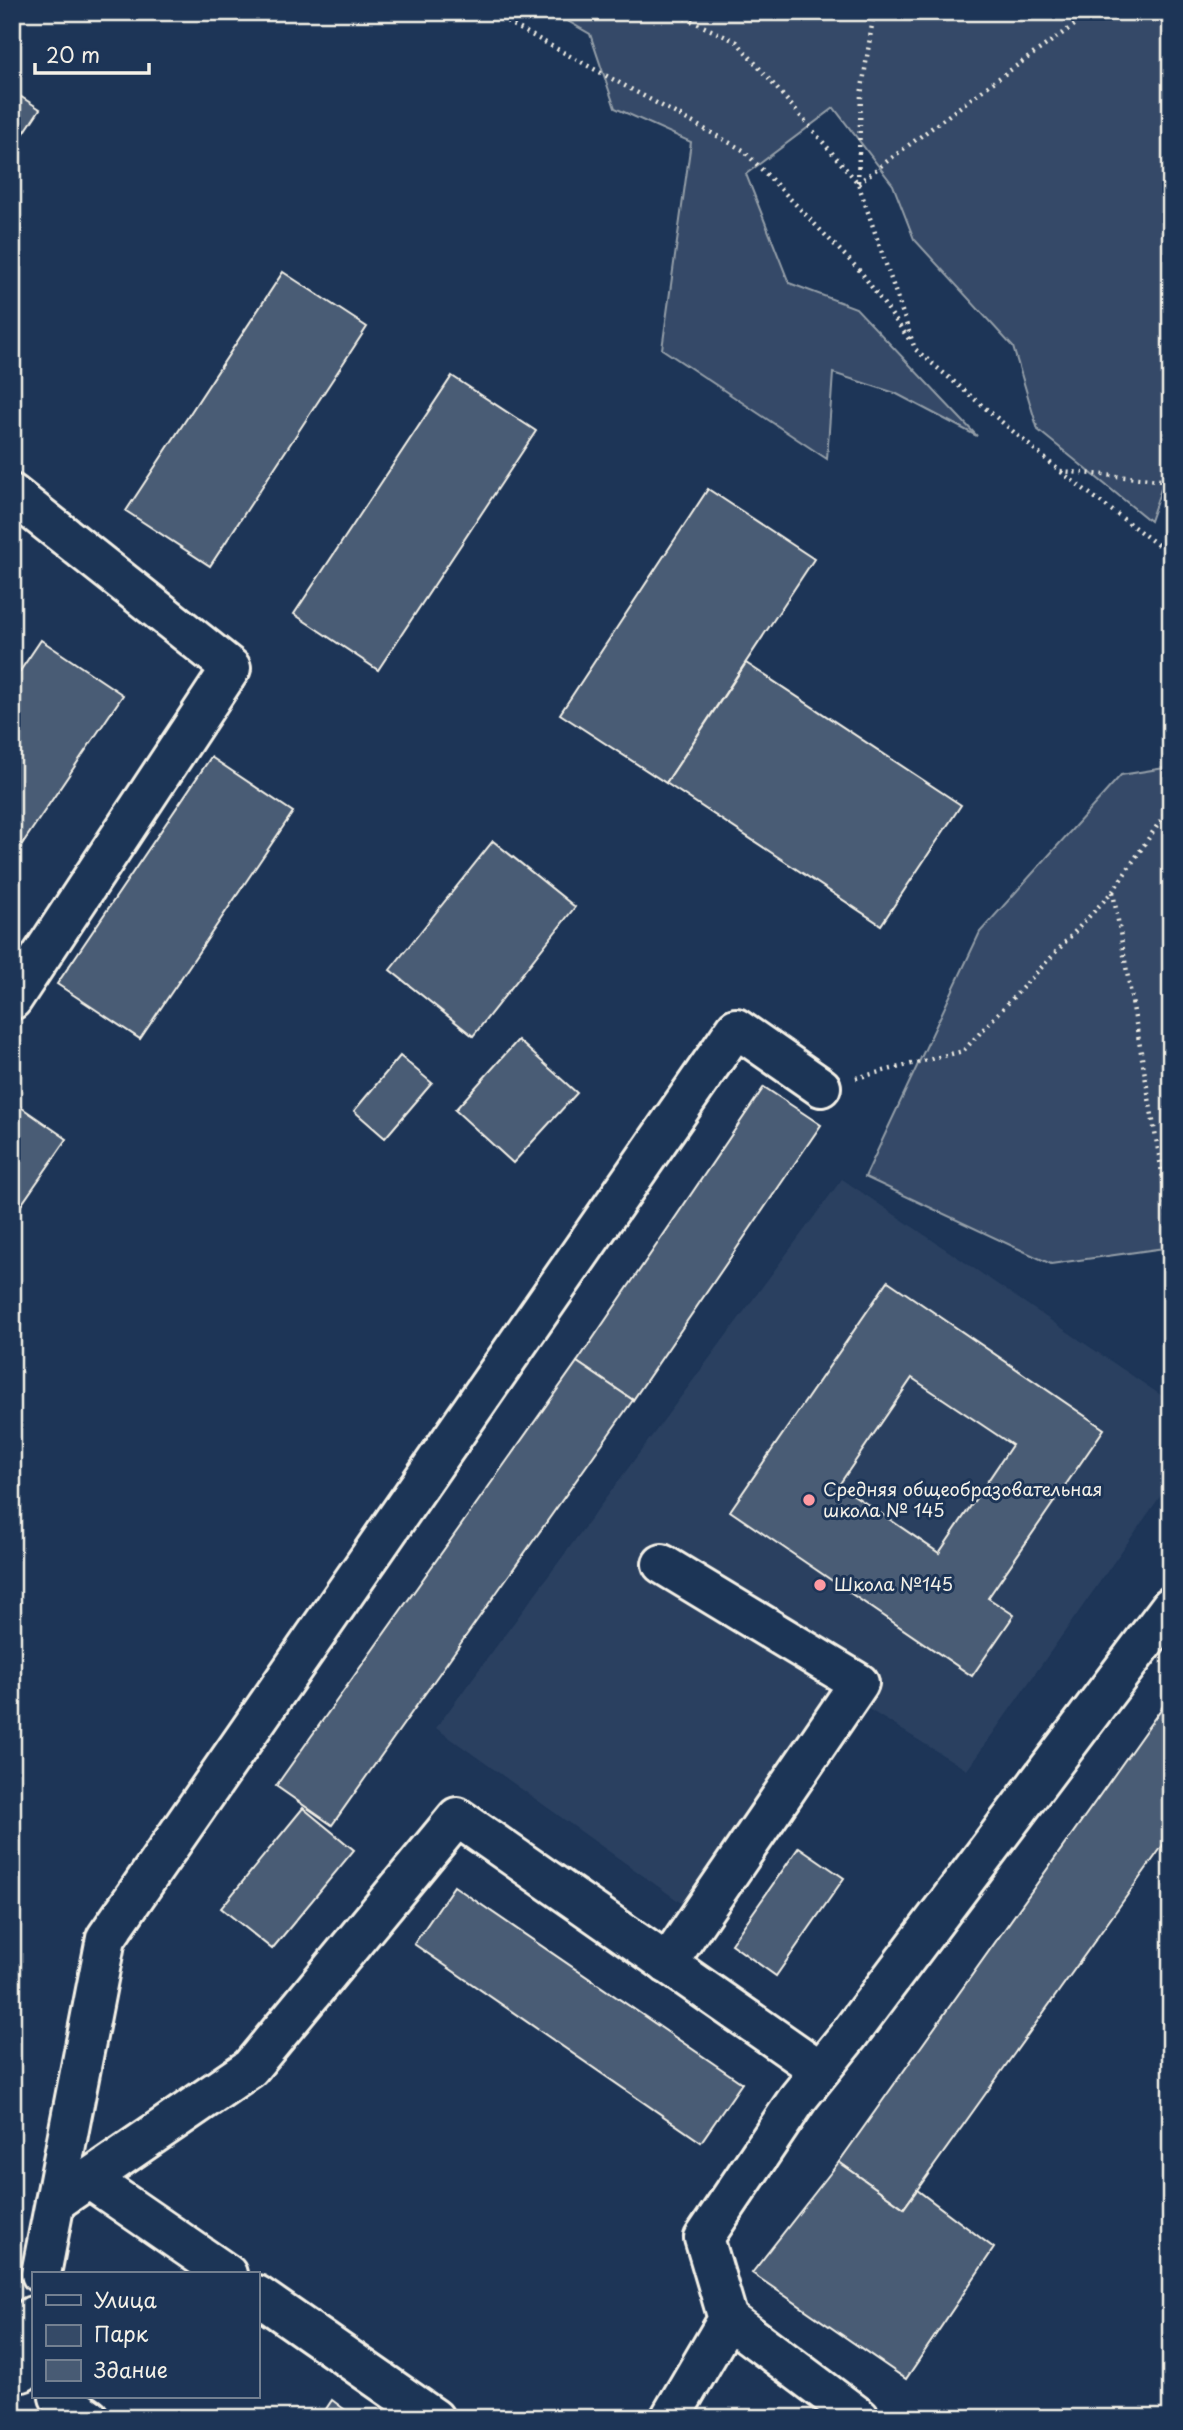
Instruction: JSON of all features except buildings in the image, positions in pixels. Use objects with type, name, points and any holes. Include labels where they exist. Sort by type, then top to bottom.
[{"type":"street","points":[[12,494],[231,668],[12,1000]]},
{"type":"street","points":[[41,2272],[106,1938],[736,1028],[821,1087]]},
{"type":"street","points":[[662,1564],[859,1683],[667,1964]]},
{"type":"street","points":[[860,2418],[728,2319],[704,2238],[798,2098],[857,2025],[1171,1606]]},
{"type":"street","points":[[55,2202],[250,2068],[457,1817],[820,2070]]},
{"type":"street","points":[[89,2179],[224,2272]]},
{"type":"street","points":[[259,2296],[434,2418]]},
{"type":"street","points":[[670,2418],[728,2319]]},
{"type":"street","points":[[23,2372],[32,2322]]},
{"type":"street","points":[[60,2398],[89,2418]]},
{"type":"path","points":[[489,12],[743,150],[861,272],[915,349],[1060,471],[1171,555]]},
{"type":"path","points":[[672,12],[737,42],[858,183]]},
{"type":"path","points":[[874,12],[861,96],[858,183],[915,349]]},
{"type":"path","points":[[858,183],[992,82],[1093,12]]},
{"type":"path","points":[[1060,471],[1171,481]]},
{"type":"path","points":[[821,1087],[963,1051],[1113,891],[1171,805]]},
{"type":"path","points":[[1113,891],[1171,1241]]},
{"type":"path","points":[[1168,1218],[1171,1212]]},
{"type":"shaded area","name":"Школа №145","points":[[842,1179],[1171,1402],[1171,1481],[967,1770],[836,1689],[687,1907],[436,1728]]},
{"type":"green space","points":[[552,12],[1171,12],[1171,460],[1150,521],[1038,430],[1013,347],[914,239],[893,185],[834,108],[746,174],[789,283],[856,308],[977,436],[895,393],[833,373],[827,459],[662,349],[691,142],[615,108],[590,34]]},
{"type":"green space","points":[[1171,767],[1171,1239],[1164,1248],[1051,1264],[865,1177],[980,932],[1121,775]]},
{"type":"place","name":"Средняя общеобразовательная школа № 145","points":[[809,1500]]},
{"type":"place","name":"Школа №145","points":[[820,1585]]}]
